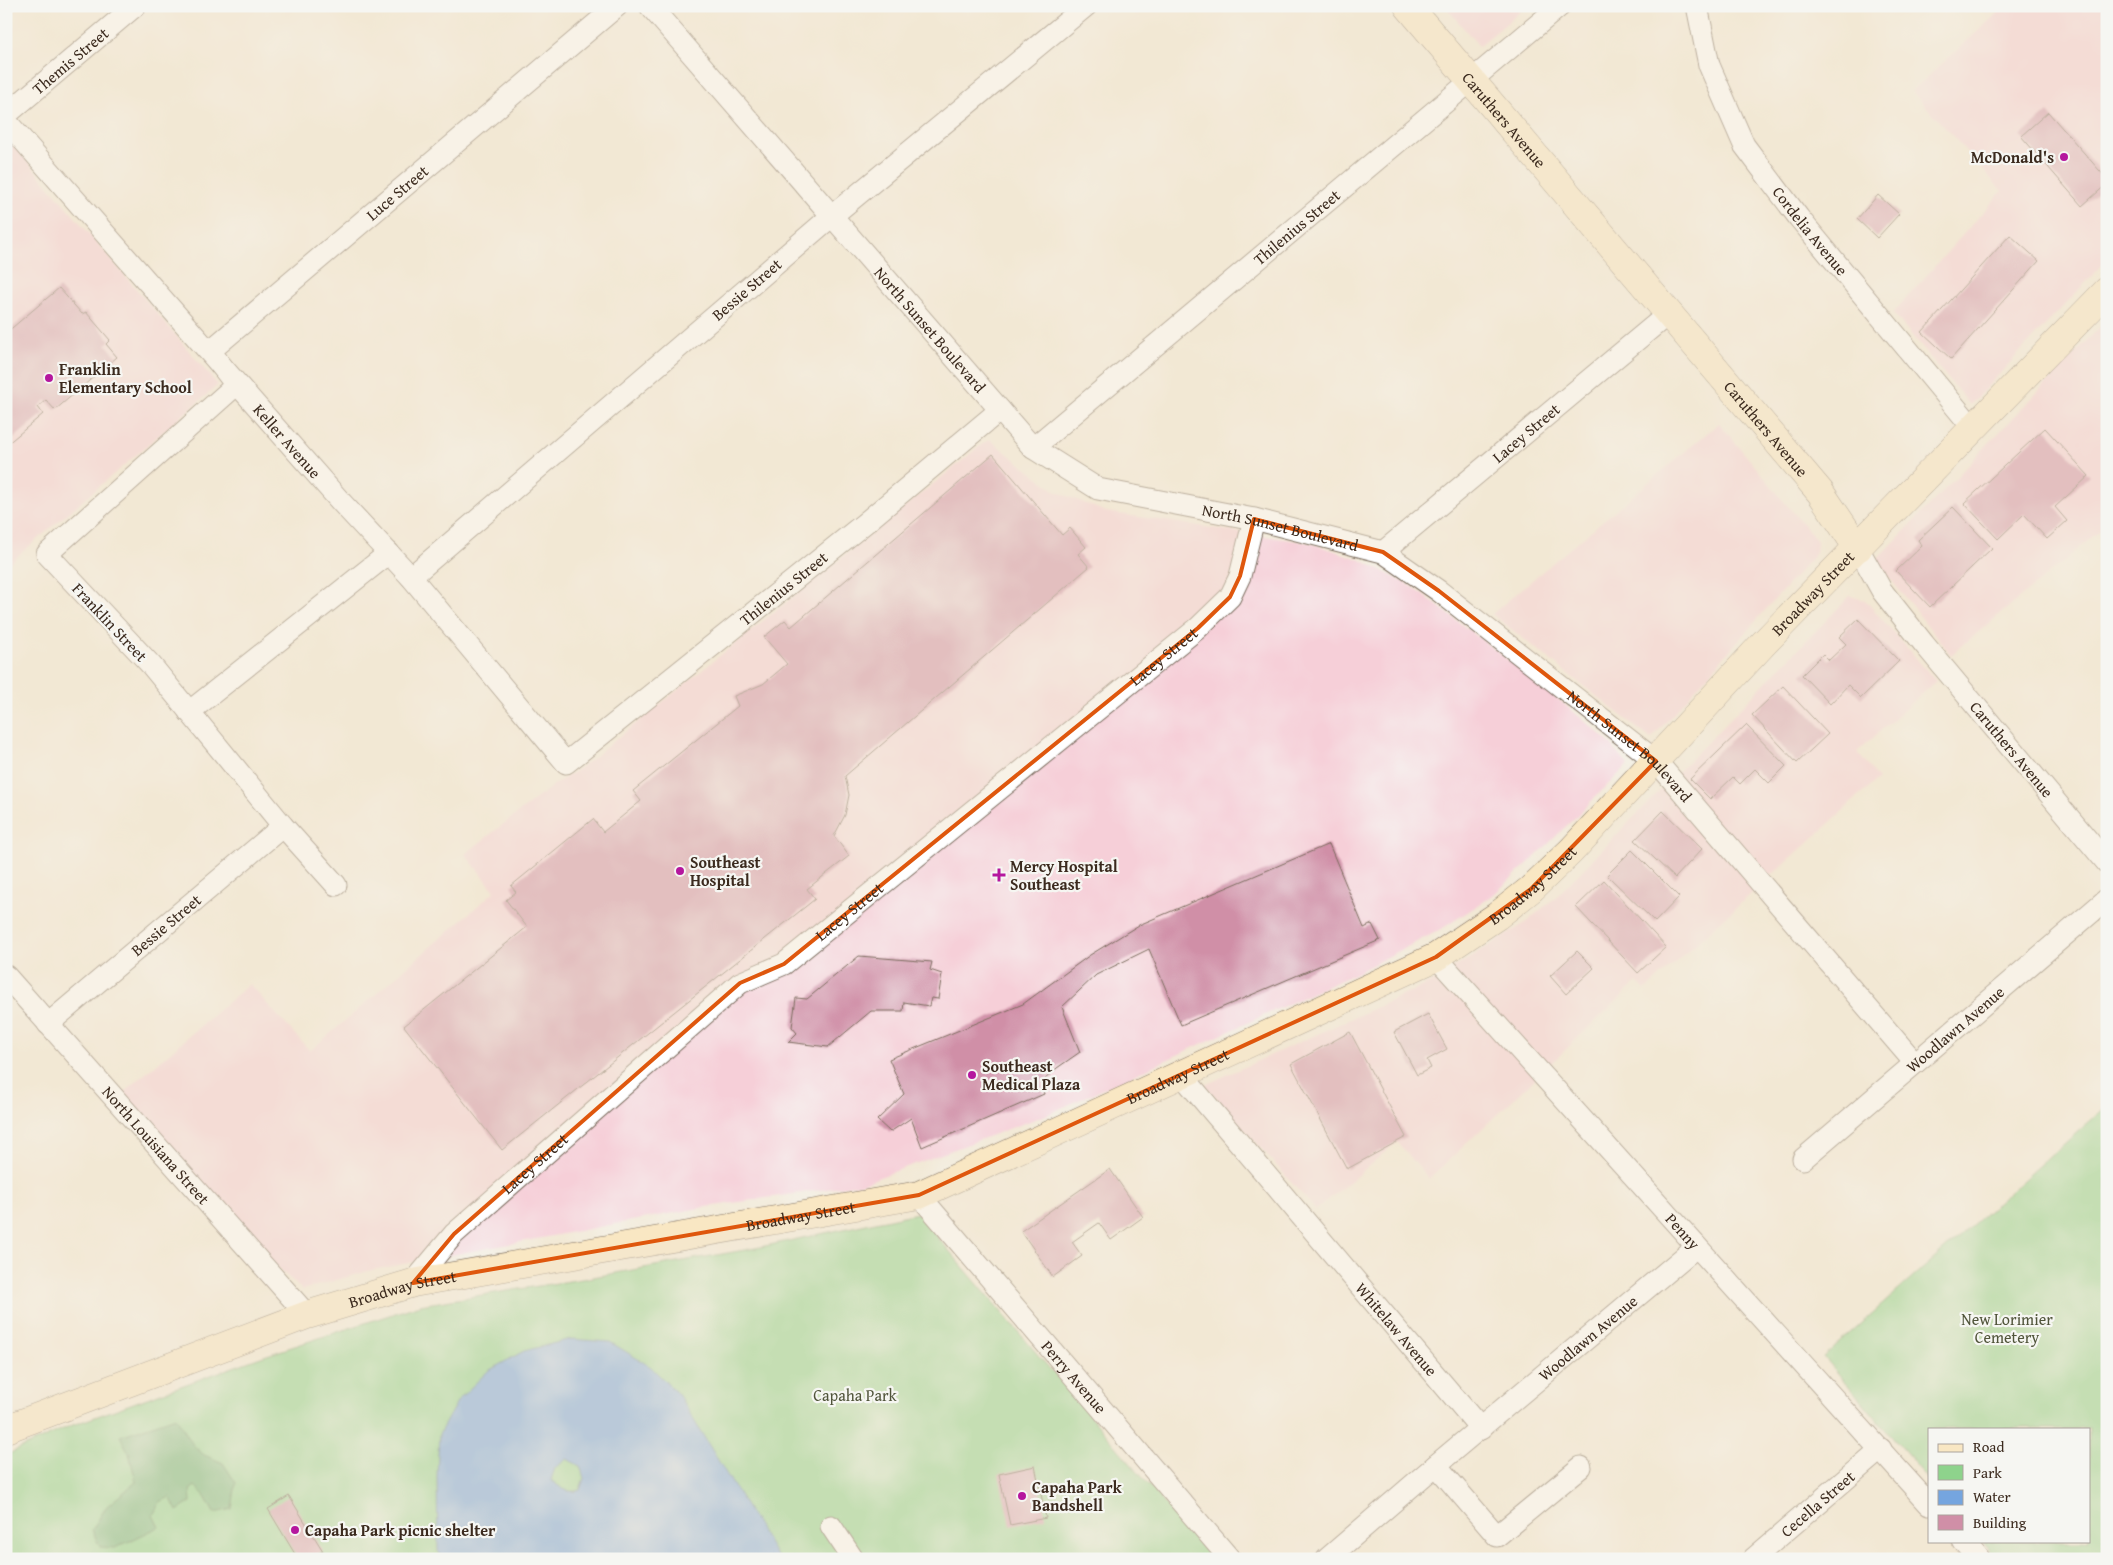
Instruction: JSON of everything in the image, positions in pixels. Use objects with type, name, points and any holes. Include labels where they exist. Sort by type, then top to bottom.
[{"type":"main road","name":"Caruthers Avenue","points":[[1408,6],[1820,492],[1858,548]]},
{"type":"main road","name":"Broadway Street","points":[[6,1428],[307,1315],[413,1283],[919,1195],[1436,957],[1497,916],[1531,889],[1571,851],[1764,643],[2107,291]]},
{"type":"street","name":"Themis Street","points":[[6,115],[135,6]]},
{"type":"street","name":"Luce Street","points":[[210,351],[617,6]]},
{"type":"street","name":"North Sunset Boulevard","points":[[650,6],[834,215],[1033,448],[1098,489],[1254,519],[1383,552],[1439,591],[1656,761],[1915,1062]]},
{"type":"street","name":"Bessie Street","points":[[412,577],[834,215],[1086,6]]},
{"type":"street","name":"Thilenius Street","points":[[1033,448],[1560,6]]},
{"type":"street","name":"Cordelia Avenue","points":[[1698,6],[1709,65],[1744,145],[1799,218],[1973,428]]},
{"type":"street","name":"Keller Avenue","points":[[6,121],[341,502],[412,577],[566,763]]},
{"type":"street","name":"Lacey Street","points":[[1383,552],[1668,314]]},
{"type":"street","name":"Franklin Street","points":[[210,351],[236,385],[47,554],[151,665],[283,826],[336,885]]},
{"type":"street","name":"Thilenius Street","points":[[566,763],[865,523],[1000,410]]},
{"type":"street","name":"Lacey Street","points":[[413,1283],[454,1234],[740,983],[784,964],[1198,628],[1230,597],[1240,576],[1254,519]]},
{"type":"street","name":"Caruthers Avenue","points":[[1858,548],[1882,590],[1924,644],[2107,863]]},
{"type":"street","points":[[190,712],[389,552]]},
{"type":"street","name":"Bessie Street","points":[[48,1024],[283,826]]},
{"type":"street","name":"Woodlawn Avenue","points":[[1803,1158],[2107,899]]},
{"type":"street","name":"Penny","points":[[1436,957],[1928,1503]]},
{"type":"street","name":"North Louisiana Street","points":[[6,976],[307,1315]]},
{"type":"street","name":"Whitelaw Avenue","points":[[1181,1074],[1482,1428]]},
{"type":"street","name":"Perry Avenue","points":[[919,1195],[1230,1559]]},
{"type":"street","name":"Woodlawn Avenue","points":[[1482,1428],[1696,1247]]},
{"type":"street","points":[[1327,1559],[1482,1428]]},
{"type":"street","name":"Cecella Street","points":[[1753,1559],[1881,1449]]},
{"type":"street","points":[[1436,1465],[1497,1536],[1581,1467]]},
{"type":"street","points":[[831,1526],[853,1559]]},
{"type":"street","points":[[1963,1542],[1978,1559]]},
{"type":"highlighted area","points":[[1254,519],[1383,552],[1439,591],[1656,761],[1531,889],[1436,957],[919,1195],[413,1283],[454,1234],[740,983],[784,964],[1198,628],[1230,597],[1240,576]]},
{"type":"shaded area","points":[[1445,6],[1527,6],[1479,46]]},
{"type":"shaded area","points":[[1997,6],[2107,6],[2107,260],[1970,405],[1893,313],[2002,191],[1912,91],[1999,12]]},
{"type":"shaded area","points":[[12,143],[218,385],[6,566],[6,148]]},
{"type":"shaded area","points":[[2107,320],[2107,525],[1951,655],[1876,561]]},
{"type":"shaded area","points":[[1719,423],[1817,541],[1816,553],[1651,739],[1492,614]]},
{"type":"shaded area","name":"Mercy Hospital Southeast","points":[[989,439],[1057,492],[1106,512],[1311,543],[1359,559],[1413,587],[1551,693],[1606,739],[1628,765],[1533,859],[1492,896],[1440,930],[1354,974],[1046,1115],[861,1184],[700,1208],[372,1270],[302,1290],[271,1261],[122,1094],[249,984],[310,1051],[495,891],[465,854],[554,785],[583,766]]},
{"type":"shaded area","points":[[1850,596],[1865,600],[1936,681],[1857,752],[1878,779],[1645,990],[1637,982],[1429,1179],[1397,1142],[1316,1210],[1205,1085],[1430,983],[1524,924],[1558,895]]},
{"type":"green space","name":"New Lorimier Cemetery","points":[[2107,1106],[2107,1559],[1997,1559],[1983,1542],[2090,1542],[2090,1428],[1928,1428],[1928,1479],[1823,1357]]},
{"type":"green space","name":"Capaha Park","points":[[917,1213],[1212,1559],[6,1559],[6,1455],[70,1426],[261,1357],[420,1305],[756,1248]]},
{"type":"green space","points":[[176,1417],[193,1445],[204,1455],[223,1463],[236,1483],[232,1509],[214,1513],[204,1495],[195,1486],[190,1490],[191,1502],[177,1511],[170,1497],[160,1502],[153,1515],[159,1527],[115,1548],[100,1547],[92,1530],[106,1507],[136,1482],[129,1453],[120,1436]]},
{"type":"water","points":[[571,1339],[610,1342],[651,1367],[678,1394],[778,1559],[443,1559],[438,1551],[437,1476],[439,1434],[458,1400],[488,1371],[524,1351]],"holes":[[[567,1459],[580,1466],[584,1478],[580,1490],[568,1491],[551,1480],[555,1468]]]},
{"type":"building","name":"McDonald's","points":[[2048,112],[2107,179],[2107,184],[2082,206],[2021,136]]},
{"type":"building","points":[[1878,195],[1899,214],[1877,238],[1857,219]]},
{"type":"building","points":[[2010,235],[2039,261],[1951,359],[1922,332]]},
{"type":"building","name":"Franklin Elementary School","points":[[59,288],[82,314],[86,312],[110,340],[106,344],[117,357],[55,410],[46,400],[38,407],[43,414],[6,445],[6,333]]},
{"type":"building","points":[[2045,428],[2089,476],[2055,507],[2067,521],[2047,539],[2024,514],[1998,539],[1964,503]]},
{"type":"building","name":"Southeast Hospital","points":[[993,454],[1062,535],[1070,528],[1086,547],[1078,554],[1089,567],[845,776],[849,795],[845,815],[834,836],[849,856],[807,889],[815,899],[502,1150],[404,1026],[527,927],[506,900],[516,892],[511,886],[593,819],[603,832],[641,801],[633,791],[738,706],[734,696],[763,684],[787,664],[764,637],[785,620],[791,627]]},
{"type":"building","points":[[1953,507],[1992,548],[1930,607],[1896,571],[1922,546],[1918,540]]},
{"type":"building","points":[[1858,619],[1899,661],[1861,698],[1848,685],[1830,704],[1802,675],[1823,654],[1829,660],[1846,644],[1839,637]]},
{"type":"building","points":[[1783,686],[1828,734],[1797,763],[1752,715]]},
{"type":"building","points":[[1746,725],[1786,766],[1769,783],[1755,769],[1740,784],[1733,777],[1710,799],[1690,779]]},
{"type":"building","points":[[1663,811],[1702,849],[1675,878],[1635,840]]},
{"type":"building","points":[[1329,844],[1364,928],[1372,924],[1380,940],[1181,1025],[1149,949],[1096,975],[1062,1007],[1080,1052],[1057,1068],[1041,1083],[1044,1094],[922,1147],[911,1118],[890,1132],[877,1120],[904,1094],[889,1059],[1023,1004],[1090,955],[1139,925]]},
{"type":"building","points":[[1632,850],[1679,897],[1655,922],[1607,875]]},
{"type":"building","points":[[1604,880],[1666,947],[1638,973],[1576,907]]},
{"type":"building","points":[[1577,951],[1594,968],[1566,994],[1550,976]]},
{"type":"building","points":[[859,956],[932,962],[930,970],[942,974],[938,999],[931,998],[929,1006],[904,1002],[903,1011],[871,1011],[828,1047],[788,1042],[797,1033],[792,1027],[796,998],[807,999]]},
{"type":"building","points":[[1428,1014],[1447,1049],[1427,1060],[1431,1068],[1417,1075],[1394,1032]]},
{"type":"building","points":[[1350,1032],[1406,1137],[1347,1169],[1291,1064]]},
{"type":"building","points":[[1110,1169],[1143,1217],[1111,1240],[1099,1223],[1072,1242],[1082,1256],[1053,1277],[1021,1231]]},
{"type":"building","name":"Capaha Park Bandshell","points":[[1035,1466],[1046,1518],[1010,1525],[999,1474]]},
{"type":"building","name":"Capaha Park picnic shelter","points":[[289,1496],[323,1551],[310,1559],[298,1559],[268,1509]]},
{"type":"place","name":"McDonald's","points":[[2064,157]]},
{"type":"place","name":"Franklin Elementary School","points":[[49,378]]},
{"type":"place","name":"Southeast Hospital","points":[[680,871]]},
{"type":"place","name":"Mercy Hospital Southeast","points":[[999,875]]},
{"type":"place","name":"Southeast Medical Plaza","points":[[972,1075]]},
{"type":"place","name":"Capaha Park Bandshell","points":[[1022,1496]]},
{"type":"place","name":"Capaha Park picnic shelter","points":[[295,1530]]}]
